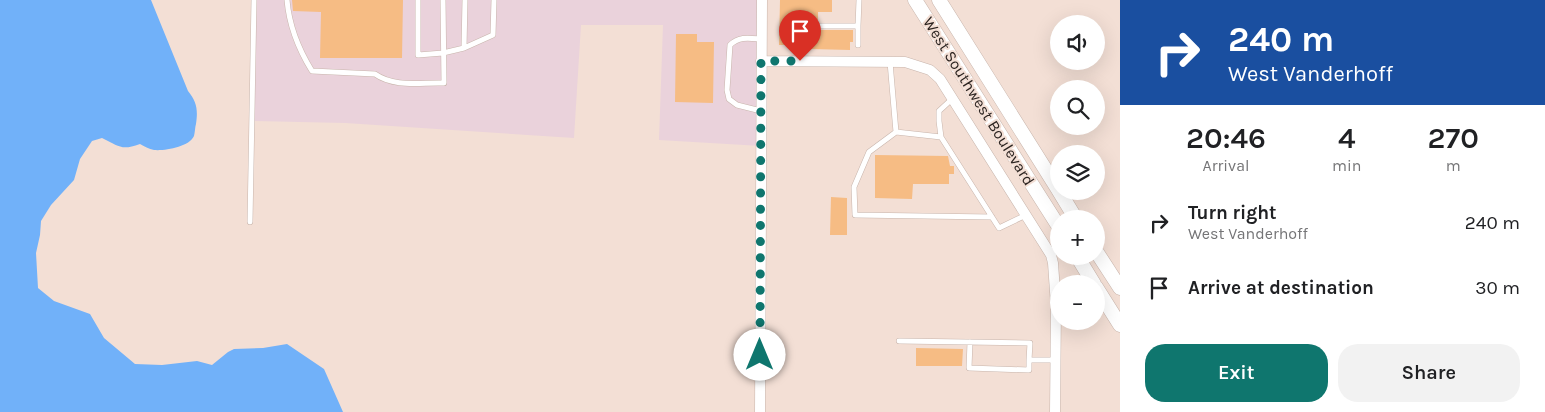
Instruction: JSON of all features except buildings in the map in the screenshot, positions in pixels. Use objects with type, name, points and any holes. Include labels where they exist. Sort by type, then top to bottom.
[{"type":"main road","name":"West Southwest Boulevard","points":[[915,0],[1050,213]]},
{"type":"main road","name":"West Southwest Boulevard","points":[[939,0],[1050,177]]},
{"type":"main road","points":[[1105,265],[1117,284]]},
{"type":"main road","points":[[1105,302],[1120,325]]},
{"type":"street","points":[[760,412],[762,0]]},
{"type":"street","points":[[761,61],[890,62],[908,63],[930,70],[940,79],[953,98],[1051,255],[1055,275]]},
{"type":"street","points":[[1054,412],[1057,330]]},
{"type":"lane","points":[[250,222],[254,0]]},
{"type":"lane","points":[[287,0],[290,23],[312,71],[376,74],[384,80],[393,83],[444,83],[443,0]]},
{"type":"lane","points":[[418,0],[418,54],[443,53],[464,48],[493,35],[494,0]]},
{"type":"lane","points":[[464,48],[465,0]]},
{"type":"lane","points":[[858,46],[859,0]]},
{"type":"lane","points":[[800,61],[800,26],[858,26]]},
{"type":"lane","points":[[761,39],[743,38],[735,40],[730,45],[727,90],[729,99],[737,105],[761,111]]},
{"type":"lane","points":[[890,62],[896,132]]},
{"type":"lane","points":[[953,98],[940,111],[941,136],[1000,228],[1026,215]]},
{"type":"lane","points":[[941,136],[896,132],[869,152],[854,187],[855,215],[992,217]]},
{"type":"lane","points":[[899,341],[970,342],[1030,343],[1029,370],[969,368],[970,342]]},
{"type":"lane","points":[[1030,360],[1056,360]]},
{"type":"shaded area","points":[[254,0],[762,0],[761,146],[659,140],[663,25],[581,25],[574,138],[345,123],[252,121]]},
{"type":"water","points":[[0,0],[151,0],[197,110],[194,136],[187,143],[176,148],[154,150],[140,144],[120,147],[102,138],[92,141],[80,159],[74,180],[51,205],[41,221],[36,253],[38,288],[54,301],[90,314],[104,338],[135,364],[162,365],[197,361],[212,365],[234,349],[263,348],[287,344],[324,369],[343,412],[0,412]]},
{"type":"route","points":[[760,355],[761,61],[800,61]]}]
